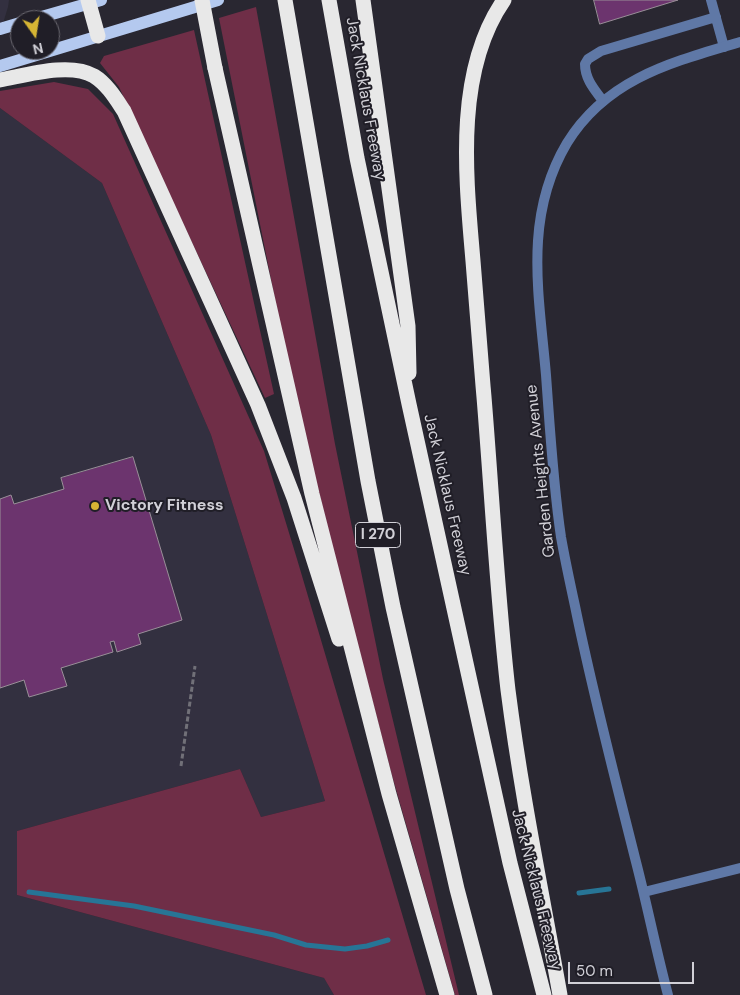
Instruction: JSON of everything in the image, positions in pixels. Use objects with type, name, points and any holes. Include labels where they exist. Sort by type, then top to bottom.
[{"type":"highway","points":[[202,0],[215,68],[307,476],[389,794],[447,995]]},
{"type":"highway","name":"I 270","points":[[285,0],[368,481],[391,598],[457,889],[485,995]]},
{"type":"highway","name":"Jack Nicklaus Freeway","points":[[329,0],[357,158],[411,411],[510,863],[544,995]]},
{"type":"highway","points":[[363,0],[408,326],[411,411]]},
{"type":"highway","points":[[504,0],[484,35],[475,65],[466,134],[469,211],[495,564],[509,692],[528,818],[560,995]]},
{"type":"highway","points":[[92,1],[98,36]]},
{"type":"highway","points":[[0,80],[64,70],[82,71],[95,77],[111,91],[124,111],[258,405],[294,498],[389,794]]},
{"type":"main road","points":[[0,66],[218,0]]},
{"type":"main road","points":[[60,11],[92,1]]},
{"type":"street","points":[[711,0],[724,46]]},
{"type":"street","points":[[603,101],[588,80],[585,72],[585,64],[593,55],[615,46],[716,17]]},
{"type":"street","name":"Garden Heights Avenue","points":[[668,995],[610,759],[561,536],[537,263],[537,239],[540,213],[546,188],[556,165],[568,142],[582,122],[603,101],[639,76],[682,59],[740,42]]},
{"type":"street","points":[[644,892],[740,868]]},
{"type":"path","points":[[181,766],[195,666]]},
{"type":"shaded area","points":[[0,0],[9,0],[0,33]]},
{"type":"shaded area","points":[[256,7],[335,444],[383,679],[459,995],[455,995],[391,772],[291,380],[219,18]]},
{"type":"shaded area","points":[[194,30],[274,394],[265,398],[119,87],[100,63],[104,56]]},
{"type":"shaded area","points":[[54,82],[88,89],[113,114],[264,451],[426,995],[334,995],[324,978],[17,895],[17,831],[240,769],[261,817],[325,801],[211,435],[102,183],[0,108],[0,91]]},
{"type":"shaded area","points":[[0,108],[102,183],[211,435],[325,801],[261,817],[240,769],[17,831],[17,895],[324,978],[334,995],[0,995]]},
{"type":"building","points":[[594,0],[678,0],[600,24]]},
{"type":"building","points":[[133,457],[182,620],[138,634],[141,644],[117,652],[114,641],[110,642],[113,652],[61,668],[67,686],[29,697],[24,680],[0,688],[0,499],[11,495],[14,504],[64,489],[61,478]]},
{"type":"waterway","points":[[579,893],[609,889]]},
{"type":"waterway","points":[[29,892],[134,906],[274,935],[306,945],[345,949],[367,946],[388,940]]},
{"type":"place","name":"Victory Fitness","points":[[95,506]]}]
